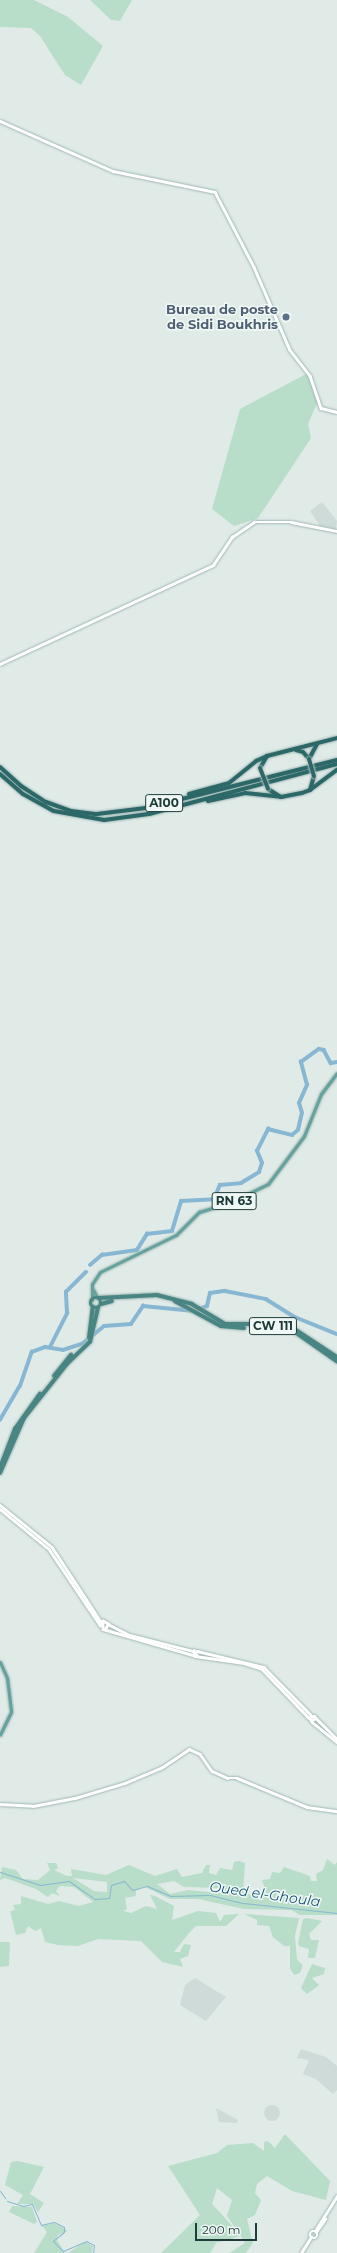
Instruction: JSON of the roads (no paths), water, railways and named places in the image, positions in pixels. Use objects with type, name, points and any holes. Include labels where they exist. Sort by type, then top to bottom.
[{"type":"highway","points":[[168,802],[229,783],[256,761],[267,756],[337,738]]},
{"type":"highway","points":[[309,759],[312,748],[329,740]]},
{"type":"highway","points":[[288,751],[301,751],[309,759],[314,776],[310,790]]},
{"type":"highway","points":[[267,756],[260,768],[268,789],[281,797]]},
{"type":"highway","name":"A100","points":[[0,767],[32,794],[71,811],[119,812],[168,802],[337,760]]},
{"type":"highway","name":"A100","points":[[0,774],[38,803],[78,818],[134,817],[337,764]]},
{"type":"highway","points":[[185,803],[245,793],[281,797],[310,790],[337,770]]},
{"type":"highway","name":"CW 111","points":[[98,1298],[151,1295],[182,1300],[230,1328],[288,1327],[337,1361]]},
{"type":"highway","name":"CW 111","points":[[100,1306],[147,1297],[177,1301],[196,1308]]},
{"type":"highway","points":[[0,1473],[14,1438],[66,1364],[89,1340],[100,1306],[98,1298],[92,1300],[93,1307],[91,1332]]},
{"type":"highway","points":[[93,1307],[100,1306]]},
{"type":"highway","name":"CW 111","points":[[203,1313],[230,1325],[291,1325],[337,1357]]},
{"type":"highway","points":[[0,1468],[18,1422],[65,1362],[89,1340]]},
{"type":"main road","points":[[0,121],[113,171],[212,190],[248,256],[290,350],[310,376],[318,401],[328,412],[337,412]]},
{"type":"main road","points":[[0,664],[213,565],[232,536],[254,522],[291,522],[337,531]]},
{"type":"main road","name":"RN 63","points":[[92,1284],[100,1272],[176,1235],[199,1212],[229,1203],[268,1184],[304,1136],[321,1094],[337,1073]]},
{"type":"main road","points":[[92,1284],[98,1298]]},
{"type":"main road","points":[[92,1284],[92,1300]]},
{"type":"main road","points":[[0,1505],[45,1542],[105,1629],[197,1656],[258,1667],[272,1677],[311,1721],[337,1742]]},
{"type":"main road","points":[[0,1509],[45,1542]]},
{"type":"main road","points":[[101,1624],[108,1624],[130,1635],[264,1666],[311,1715],[337,1739]]},
{"type":"main road","points":[[105,1629],[108,1624]]},
{"type":"main road","points":[[193,1655],[196,1651]]},
{"type":"main road","points":[[196,1651],[197,1656]]},
{"type":"main road","points":[[0,1662],[8,1678],[11,1712],[0,1735]]},
{"type":"main road","points":[[311,1721],[315,1719]]},
{"type":"main road","points":[[0,1804],[33,1806],[74,1798],[161,1768],[189,1749],[200,1754],[212,1771],[228,1778],[237,1778],[306,1807],[337,1811]]},
{"type":"main road","points":[[312,2237],[317,2237],[316,2232],[337,2196]]},
{"type":"main road","points":[[302,2253],[337,2199]]},
{"type":"waterway","points":[[90,1265],[102,1255],[137,1250],[147,1234],[172,1231],[181,1201],[214,1199],[220,1185],[241,1183],[259,1172],[262,1163],[257,1151],[268,1129],[292,1135],[298,1130],[302,1113],[299,1103],[307,1085],[301,1062],[319,1049],[324,1050],[331,1063],[337,1062]]},
{"type":"waterway","points":[[50,1347],[67,1313],[66,1292],[86,1272]]},
{"type":"waterway","points":[[0,1420],[20,1386],[32,1352],[45,1347],[63,1350],[82,1344],[104,1326],[131,1324],[143,1306],[194,1311],[207,1306],[210,1293],[225,1291],[266,1299],[295,1317],[337,1334]]},
{"type":"waterway","name":"Oued el-Ghoula","points":[[0,1872],[40,1885],[69,1881],[95,1899],[109,1898],[111,1885],[124,1881],[132,1890],[147,1886],[170,1896],[210,1895],[243,1903],[337,1913]]},
{"type":"waterway","points":[[0,2191],[5,2198]]},
{"type":"waterway","points":[[7,2201],[23,2206],[32,2204],[41,2225],[54,2222],[64,2227],[64,2232],[53,2241],[63,2251],[86,2241],[94,2245],[93,2253]]},
{"type":"place","name":"Bureau de poste de Sidi Boukhris","points":[[286,317]]}]
